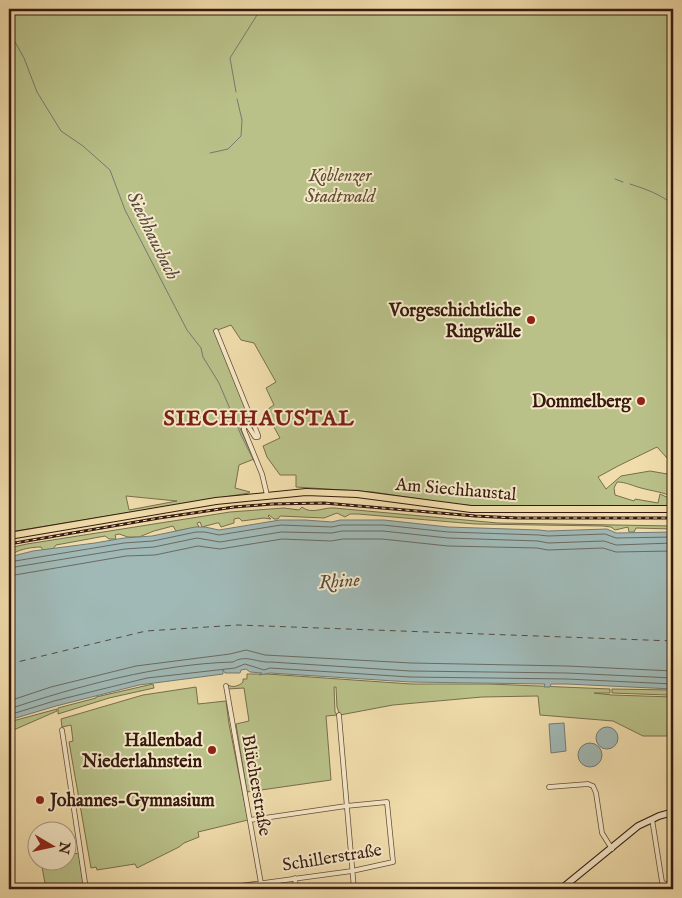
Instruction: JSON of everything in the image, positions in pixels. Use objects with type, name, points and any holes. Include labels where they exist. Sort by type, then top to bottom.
[{"type":"main road","name":"Am Siechhaustal","points":[[9,536],[216,501],[306,492],[358,494],[471,509],[673,509]]},
{"type":"street","points":[[216,331],[258,435],[258,437],[255,437],[248,426],[244,426],[262,474],[266,495]]},
{"type":"street","name":"Blücherstraße","points":[[226,686],[262,889]]},
{"type":"street","points":[[339,715],[354,889]]},
{"type":"street","points":[[62,730],[86,889]]},
{"type":"street","points":[[549,787],[588,784],[594,786],[602,833],[612,849]]},
{"type":"street","name":"Schillerstraße","points":[[218,889],[352,871],[393,862],[387,802],[346,806]]},
{"type":"street","points":[[250,820],[346,806]]},
{"type":"street","points":[[561,889],[638,826],[673,812]]},
{"type":"street","points":[[652,819],[662,882],[665,884],[673,883]]},
{"type":"street","points":[[295,878],[296,889]]},
{"type":"green space","name":"Koblenzer Stadtwald","points":[[9,9],[673,9],[673,458],[667,458],[657,447],[598,477],[606,489],[621,476],[650,471],[673,475],[673,497],[620,482],[617,482],[614,488],[615,495],[634,501],[635,499],[658,503],[660,494],[673,500],[673,506],[489,507],[452,504],[373,492],[296,487],[296,475],[280,475],[267,457],[263,446],[280,438],[265,411],[274,405],[266,388],[276,382],[254,343],[241,340],[231,325],[215,331],[251,421],[239,426],[254,459],[239,465],[235,488],[249,493],[9,532]],"holes":[[[126,496],[177,501],[129,510]]]},
{"type":"green space","points":[[302,507],[313,511],[334,508],[498,523],[673,526],[673,531],[672,529],[636,528],[634,532],[629,532],[628,527],[615,530],[611,527],[603,526],[475,524],[358,514],[350,514],[345,517],[337,513],[324,518],[280,516],[278,519],[274,519],[269,515],[271,519],[242,521],[239,518],[234,519],[234,523],[221,527],[217,523],[202,527],[200,522],[197,523],[199,527],[176,531],[173,526],[139,537],[128,537],[119,534],[115,535],[116,539],[109,539],[105,536],[56,545],[53,549],[43,550],[41,547],[38,547],[23,549],[14,553],[9,552],[9,548],[27,544],[230,512],[284,508],[299,510]]},
{"type":"green space","points":[[247,674],[411,684],[489,684],[610,689],[610,693],[594,693],[673,697],[673,736],[643,736],[613,721],[540,715],[538,696],[482,697],[393,705],[340,715],[337,707],[336,687],[334,687],[335,712],[337,715],[326,716],[331,780],[247,792],[236,724],[249,721],[244,688],[228,689],[228,685],[240,685],[243,679],[247,679]]},
{"type":"green space","points":[[153,684],[154,688],[109,698],[58,714],[58,708]]},
{"type":"green space","points":[[196,687],[198,704],[226,701],[248,820],[198,832],[199,837],[137,868],[135,864],[97,870],[96,867],[91,868],[69,742],[73,741],[71,725],[62,727],[61,719],[143,695]]},
{"type":"green space","points":[[612,689],[673,690],[673,693],[667,695],[612,693]]},
{"type":"green space","points":[[57,709],[57,711],[9,732],[9,722]]},
{"type":"green space","points":[[78,853],[84,889],[46,889],[43,870],[78,870]]},
{"type":"water","name":"Rhine","points":[[280,520],[332,522],[340,520],[384,520],[448,527],[548,531],[607,529],[616,533],[673,532],[673,689],[567,684],[551,684],[550,687],[544,687],[545,684],[410,682],[270,673],[259,675],[262,673],[250,672],[246,669],[241,670],[240,673],[225,673],[223,670],[223,674],[139,685],[9,720],[9,557],[33,551],[124,538],[152,536],[195,527],[219,530]]},
{"type":"water","points":[[564,723],[566,751],[551,753],[549,724]]},
{"type":"water","points":[[603,727],[611,727],[618,734],[618,742],[611,749],[603,749],[596,742],[596,734]]},
{"type":"water","points":[[590,743],[598,747],[602,755],[598,763],[590,767],[582,763],[578,755],[582,747]]},
{"type":"waterway","points":[[236,92],[230,58],[260,9]]},
{"type":"waterway","name":"Siechhausbach","points":[[10,33],[24,58],[37,92],[61,131],[83,146],[110,170],[125,210],[187,330],[201,348],[203,357],[219,383],[255,463]]},
{"type":"waterway","points":[[210,153],[228,149],[241,136],[242,120],[237,99]]},
{"type":"waterway","points":[[615,179],[623,182]]},
{"type":"waterway","points":[[630,184],[658,195],[673,205]]},
{"type":"ferry route","points":[[9,664],[146,631],[238,625],[673,641]]},
{"type":"railway","points":[[9,544],[159,518],[234,507],[272,504],[324,503],[517,518],[673,518]]},
{"type":"place","name":"Vorgeschichtliche Ringwälle","points":[[531,320]]},
{"type":"place","name":"Dommelberg","points":[[641,401]]},
{"type":"place","name":"Hallenbad Niederlahnstein","points":[[212,750]]},
{"type":"place","name":"Johannes-Gymnasium","points":[[40,800]]},
{"type":"district","name":"SIECHHAUSTAL","points":[[259,417]]}]
